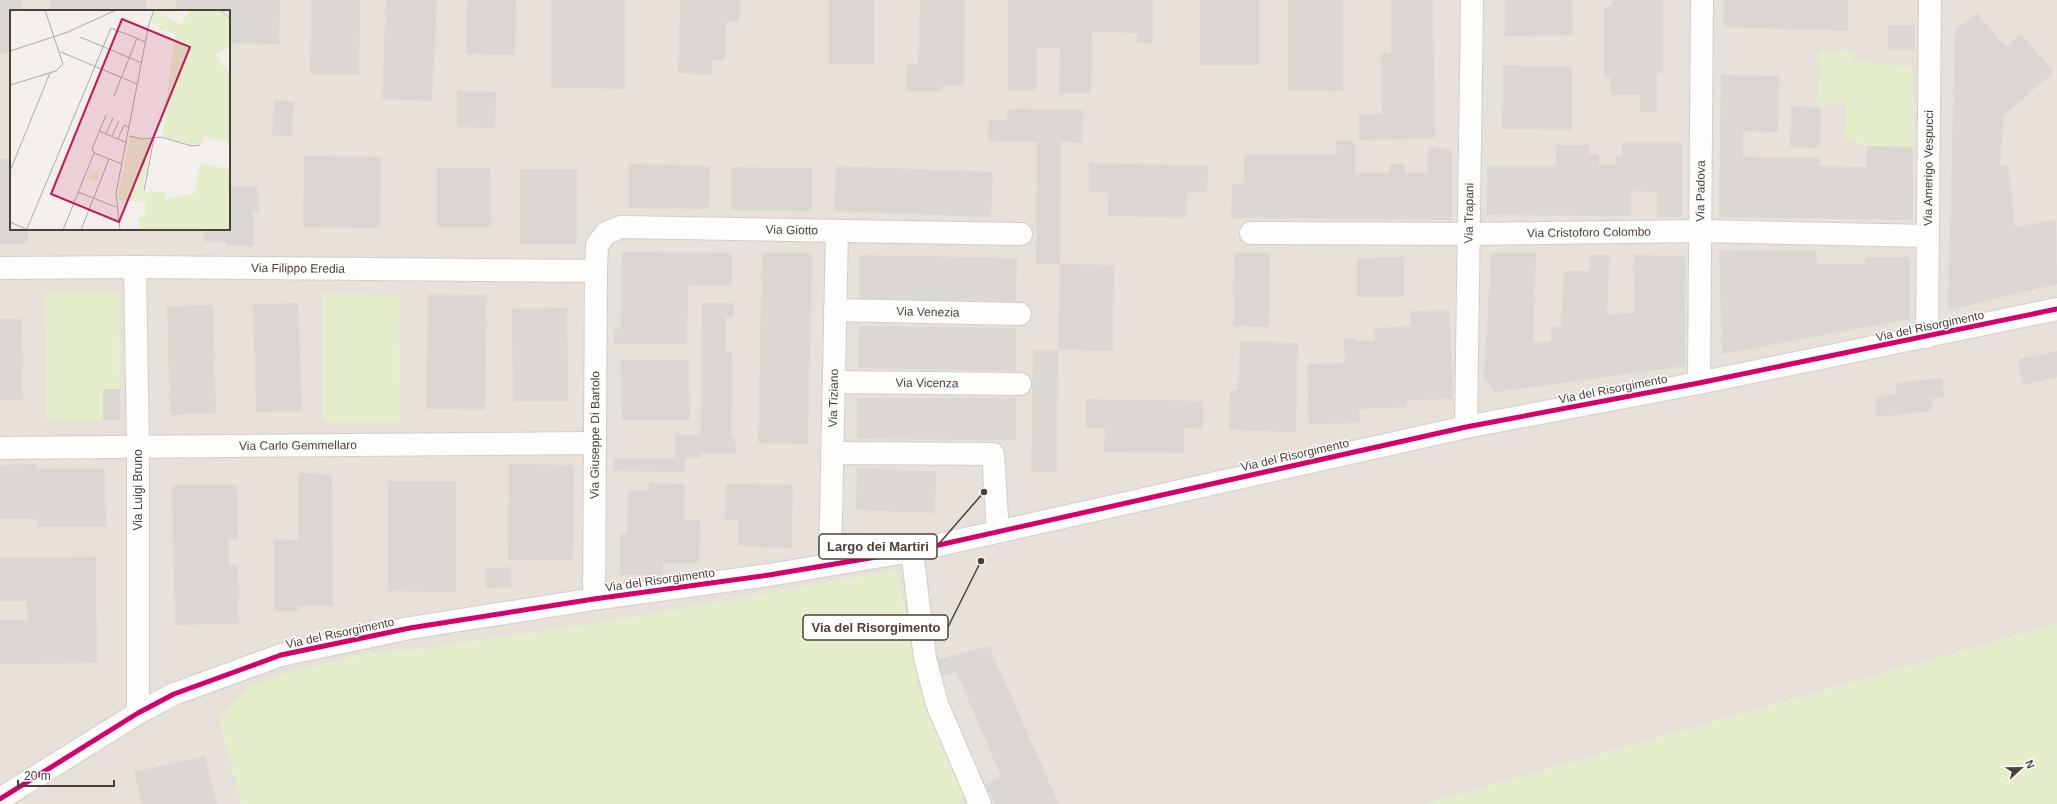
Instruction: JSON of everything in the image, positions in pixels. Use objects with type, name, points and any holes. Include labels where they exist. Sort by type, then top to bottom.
[{"type":"street","name":"Via Trapani","points":[[1466,427],[1472,0]]},
{"type":"street","name":"Via Padova","points":[[1699,383],[1702,0]]},
{"type":"street","name":"Via Amerigo Vespucci","points":[[1927,337],[1930,0]]},
{"type":"street","name":"Via Giotto","points":[[596,272],[597,245],[606,233],[620,227],[1021,234]]},
{"type":"street","name":"Via Tiziano","points":[[830,564],[837,231]]},
{"type":"street","name":"Via Cristoforo Colombo","points":[[1251,233],[1469,234],[1700,231],[1928,236]]},
{"type":"street","name":"Via Filippo Eredia","points":[[0,268],[136,267],[596,272]]},
{"type":"street","name":"Via Luigi Bruno","points":[[136,267],[138,713]]},
{"type":"street","name":"Via Giuseppe Di Bartolo","points":[[594,599],[596,272]]},
{"type":"street","name":"Via Venezia","points":[[836,310],[1020,314]]},
{"type":"street","name":"Via del Risorgimento","points":[[0,799],[138,713],[174,694],[281,655],[410,628],[594,599],[769,575],[912,551],[1466,427],[1699,383],[2057,310]]},
{"type":"street","name":"Via Vicenza","points":[[834,382],[1020,384]]},
{"type":"street","name":"Via Carlo Gemmellaro","points":[[0,448],[595,443]]},
{"type":"street","points":[[832,452],[993,454],[998,532]]},
{"type":"street","points":[[912,551],[925,658],[937,704],[980,804]]},
{"type":"shaded area","points":[[0,0],[2057,0],[2057,624],[1426,804],[0,804]]},
{"type":"green space","points":[[1855,51],[1853,61],[1913,67],[1913,147],[1867,146],[1845,139],[1846,104],[1817,104],[1820,52]]},
{"type":"green space","points":[[45,292],[119,292],[120,420],[46,420]]},
{"type":"green space","points":[[322,294],[399,295],[400,422],[322,422]]},
{"type":"green space","points":[[897,570],[909,632],[919,673],[931,713],[959,779],[962,797],[961,804],[241,804],[219,719],[246,689],[267,679],[317,665],[368,654],[427,648],[616,620]]},
{"type":"green space","points":[[2057,624],[2057,804],[1426,804]]},
{"type":"building","points":[[0,0],[23,0],[22,10],[10,10],[10,54],[0,53]]},
{"type":"building","points":[[50,0],[146,0],[146,10],[49,10]]},
{"type":"building","points":[[176,0],[280,0],[279,44],[230,43],[230,10],[176,10]]},
{"type":"building","points":[[311,0],[360,0],[359,75],[310,74]]},
{"type":"building","points":[[386,0],[437,0],[432,101],[382,99]]},
{"type":"building","points":[[467,0],[516,0],[515,55],[466,54]]},
{"type":"building","points":[[551,0],[625,0],[625,89],[551,88]]},
{"type":"building","points":[[680,0],[740,0],[739,22],[726,22],[725,60],[712,60],[712,75],[678,73]]},
{"type":"building","points":[[829,0],[874,0],[874,64],[829,64]]},
{"type":"building","points":[[920,0],[965,0],[964,86],[942,86],[942,91],[906,91],[907,64],[918,64]]},
{"type":"building","points":[[1008,0],[1153,0],[1153,43],[1137,43],[1137,33],[1092,32],[1091,93],[1059,93],[1060,48],[1037,48],[1037,91],[1008,90]]},
{"type":"building","points":[[1200,0],[1259,0],[1259,65],[1200,65]]},
{"type":"building","points":[[1288,0],[1343,0],[1343,91],[1288,90]]},
{"type":"building","points":[[1391,0],[1433,0],[1435,138],[1359,140],[1359,114],[1382,114],[1381,53],[1391,53]]},
{"type":"building","points":[[1505,0],[1572,0],[1573,35],[1505,36]]},
{"type":"building","points":[[1612,0],[1663,0],[1663,73],[1657,73],[1657,112],[1640,112],[1640,95],[1611,95],[1610,77],[1604,77],[1604,7],[1612,6]]},
{"type":"building","points":[[1724,0],[1848,0],[1848,31],[1723,27]]},
{"type":"building","points":[[1977,13],[2006,47],[2021,34],[2054,72],[2004,115],[2000,165],[2008,166],[2015,227],[2056,220],[2057,284],[1948,310],[1955,30]]},
{"type":"building","points":[[1888,25],[1915,25],[1915,50],[1888,50]]},
{"type":"building","points":[[1503,65],[1572,67],[1572,130],[1502,129]]},
{"type":"building","points":[[1721,75],[1779,76],[1778,132],[1743,131],[1743,157],[1820,158],[1819,166],[1866,167],[1867,146],[1913,147],[1913,220],[1719,217]]},
{"type":"building","points":[[457,91],[496,92],[495,128],[457,127]]},
{"type":"building","points":[[275,100],[294,102],[291,137],[272,135]]},
{"type":"building","points":[[1791,106],[1821,108],[1820,148],[1790,147]]},
{"type":"building","points":[[1008,109],[1083,110],[1082,143],[1061,142],[1060,264],[1036,264],[1037,142],[988,141],[989,120],[1007,120]]},
{"type":"building","points":[[1336,141],[1355,141],[1355,173],[1390,173],[1390,164],[1405,164],[1405,173],[1427,173],[1428,148],[1452,149],[1452,220],[1231,218],[1232,184],[1244,183],[1244,154],[1337,154]]},
{"type":"building","points":[[1622,142],[1682,142],[1682,217],[1657,217],[1657,192],[1631,191],[1631,216],[1487,215],[1487,166],[1556,166],[1556,145],[1590,145],[1589,154],[1599,154],[1599,165],[1616,165],[1616,156],[1622,157]]},
{"type":"building","points":[[304,156],[381,157],[380,228],[303,227]]},
{"type":"building","points":[[0,159],[10,159],[10,230],[28,230],[28,244],[0,244]]},
{"type":"building","points":[[1089,163],[1208,166],[1207,192],[1187,192],[1186,218],[1108,216],[1108,193],[1089,192]]},
{"type":"building","points":[[629,164],[710,166],[709,209],[629,208]]},
{"type":"building","points":[[836,166],[993,172],[991,217],[834,211]]},
{"type":"building","points":[[731,167],[812,168],[812,211],[731,210]]},
{"type":"building","points":[[437,168],[490,168],[491,227],[437,227]]},
{"type":"building","points":[[520,169],[577,169],[577,244],[520,244]]},
{"type":"building","points":[[230,186],[258,186],[259,212],[253,212],[254,246],[226,246],[226,242],[205,242],[204,230],[230,230]]},
{"type":"building","points":[[1816,250],[1817,264],[1865,264],[1865,257],[1910,257],[1910,319],[1722,354],[1719,251]]},
{"type":"building","points":[[622,252],[732,253],[732,286],[688,285],[687,344],[614,344],[614,329],[621,329]]},
{"type":"building","points":[[762,253],[812,253],[808,444],[758,443]]},
{"type":"building","points":[[1234,253],[1270,253],[1269,327],[1233,326]]},
{"type":"building","points":[[1491,253],[1536,253],[1533,342],[1551,342],[1551,326],[1561,327],[1564,271],[1589,271],[1590,255],[1610,255],[1607,314],[1635,313],[1633,255],[1685,256],[1685,366],[1496,392],[1484,379]]},
{"type":"building","points":[[859,255],[1017,258],[1016,301],[859,299]]},
{"type":"building","points":[[1404,257],[1404,297],[1357,297],[1357,258]]},
{"type":"building","points":[[1060,264],[1114,265],[1113,351],[1058,350]]},
{"type":"building","points":[[428,294],[487,295],[485,410],[426,409]]},
{"type":"building","points":[[298,303],[302,411],[256,412],[253,304]]},
{"type":"building","points":[[702,303],[734,303],[734,317],[726,317],[726,351],[732,351],[731,438],[735,438],[736,454],[701,453],[701,458],[685,458],[685,472],[613,471],[614,458],[675,458],[675,435],[701,435]]},
{"type":"building","points":[[213,305],[216,413],[170,415],[167,306]]},
{"type":"building","points":[[567,308],[568,401],[513,401],[512,309]]},
{"type":"building","points":[[1450,310],[1453,399],[1407,400],[1407,407],[1359,409],[1360,423],[1309,424],[1307,364],[1345,363],[1344,339],[1357,338],[1357,341],[1375,341],[1374,328],[1411,326],[1410,311]]},
{"type":"building","points":[[0,319],[22,319],[23,400],[0,400]]},
{"type":"building","points":[[859,326],[1016,328],[1016,371],[858,368]]},
{"type":"building","points":[[1240,341],[1298,343],[1296,432],[1229,430],[1230,390],[1238,390]]},
{"type":"building","points":[[1033,350],[1058,350],[1057,472],[1031,472]]},
{"type":"building","points":[[2057,351],[2057,377],[2023,385],[2018,359]]},
{"type":"building","points":[[621,360],[689,360],[690,420],[622,420]]},
{"type":"building","points":[[1942,378],[1944,397],[1931,399],[1932,411],[1877,417],[1875,397],[1897,394],[1895,383]]},
{"type":"building","points":[[103,389],[120,389],[120,420],[103,420]]},
{"type":"building","points":[[857,398],[1016,398],[1016,440],[857,439]]},
{"type":"building","points":[[1086,399],[1203,401],[1203,429],[1184,428],[1184,453],[1104,452],[1105,428],[1086,428]]},
{"type":"building","points":[[36,464],[36,469],[105,469],[106,527],[37,527],[37,519],[0,519],[0,465]]},
{"type":"building","points":[[509,464],[574,465],[573,560],[508,560]]},
{"type":"building","points":[[857,468],[936,471],[935,513],[856,510]]},
{"type":"building","points":[[298,473],[332,474],[333,606],[298,606],[299,611],[274,611],[274,539],[298,540]]},
{"type":"building","points":[[388,481],[456,481],[456,592],[388,591]]},
{"type":"building","points":[[649,483],[685,484],[684,520],[700,520],[699,563],[663,563],[663,575],[620,575],[620,534],[627,534],[628,490],[649,490]]},
{"type":"building","points":[[726,484],[793,485],[792,548],[738,546],[738,520],[725,520]]},
{"type":"building","points":[[172,485],[237,485],[238,540],[229,540],[229,565],[238,565],[239,624],[175,625]]},
{"type":"building","points":[[96,557],[97,663],[0,664],[0,620],[27,620],[27,601],[0,601],[0,558]]},
{"type":"building","points":[[510,567],[512,587],[486,588],[485,568]]},
{"type":"building","points":[[989,646],[1059,804],[995,804],[985,785],[1001,776],[956,672],[942,676],[937,660]]},
{"type":"building","points":[[205,756],[217,804],[142,804],[134,772]]},
{"type":"cycle path","points":[[0,799],[138,713],[174,694],[281,655],[410,628],[594,599],[769,575],[912,551],[1466,427],[1699,383],[2057,309]]},
{"type":"place","name":"Largo dei Martiri","points":[[984,492]]},
{"type":"place","name":"Via del Risorgimento","points":[[981,561]]}]
